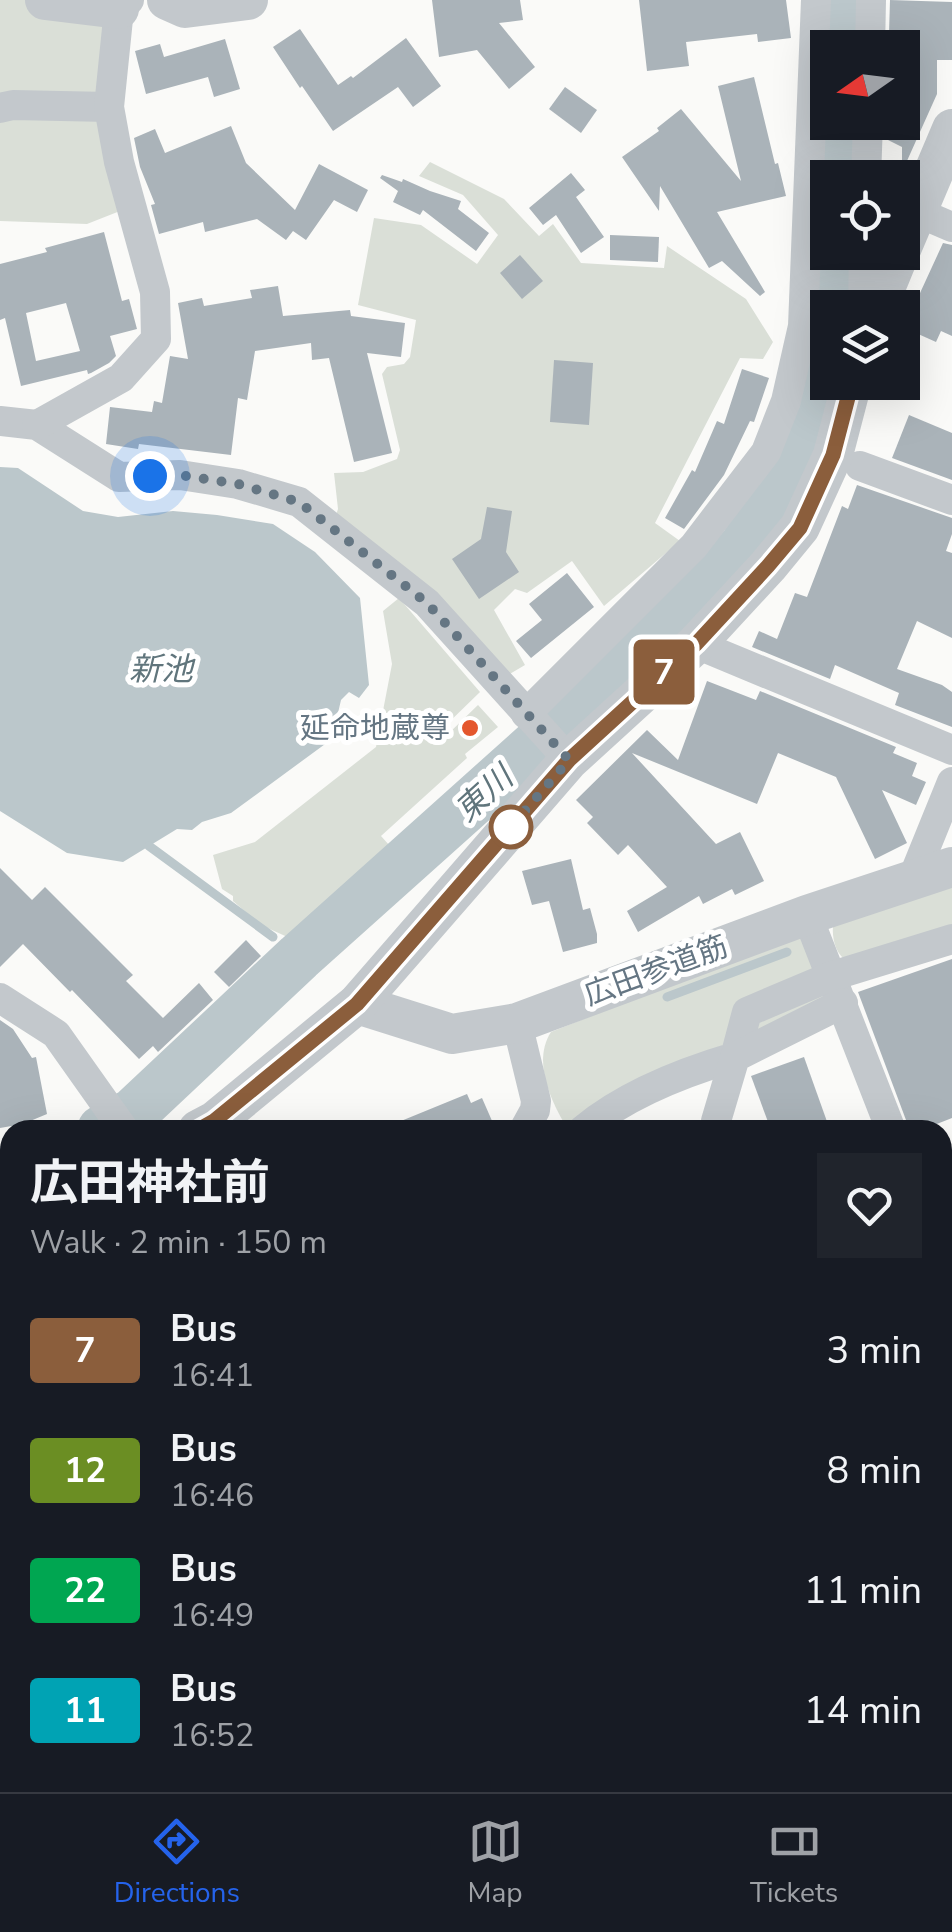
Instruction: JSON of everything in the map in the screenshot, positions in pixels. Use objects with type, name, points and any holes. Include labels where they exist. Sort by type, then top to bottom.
[{"type":"street","points":[[38,425],[121,378],[156,339],[155,292],[108,107],[124,4],[45,0]]},
{"type":"street","points":[[168,0],[184,8],[248,0]]},
{"type":"street","points":[[528,717],[694,546],[766,452],[786,400],[803,326],[816,0]]},
{"type":"street","points":[[870,30],[871,0]]},
{"type":"street","points":[[0,108],[108,107]]},
{"type":"street","points":[[920,229],[952,129]]},
{"type":"street","points":[[215,1120],[357,1004],[564,755],[696,644],[800,528],[833,455],[847,400]]},
{"type":"street","points":[[0,421],[38,425],[119,477],[180,475],[238,484],[299,502],[427,603],[564,755]]},
{"type":"street","points":[[860,466],[952,500]]},
{"type":"street","points":[[696,644],[952,750]]},
{"type":"street","points":[[913,878],[952,782]]},
{"type":"street","name":"広田参道筋","points":[[357,1004],[452,1034],[518,1023],[807,915],[952,867]]},
{"type":"street","points":[[807,915],[887,1120]]},
{"type":"street","points":[[595,1120],[684,1072],[735,1056],[838,990],[952,939]]},
{"type":"street","points":[[0,998],[56,1034],[116,1119]]},
{"type":"street","points":[[518,1023],[536,1101],[536,1120]]},
{"type":"street","points":[[716,1120],[735,1056]]},
{"type":"shaded area","points":[[0,0],[101,0],[120,211],[87,224],[0,221]]},
{"type":"shaded area","points":[[430,162],[504,199],[539,236],[553,224],[581,263],[664,268],[667,246],[746,299],[773,342],[763,359],[740,358],[655,523],[680,541],[604,606],[572,561],[527,593],[515,589],[494,610],[525,665],[503,678],[335,518],[338,509],[334,473],[363,472],[397,459],[400,450],[382,374],[387,367],[404,364],[410,357],[416,320],[358,305],[374,218],[421,225],[477,264],[498,235],[463,195],[419,176]]},
{"type":"shaded area","points":[[399,598],[480,692],[442,729],[448,734],[478,705],[498,727],[381,836],[390,846],[294,940],[261,925],[233,901],[233,896],[222,889],[213,855],[255,842],[376,747],[392,664],[383,611]]},
{"type":"shaded area","points":[[952,884],[952,930],[844,959],[838,952],[833,926]]},
{"type":"shaded area","points":[[794,935],[801,937],[825,997],[583,1120],[562,1120],[553,1102],[543,1066],[551,1032]]},
{"type":"water","name":"新池","points":[[0,467],[18,468],[83,511],[118,517],[173,511],[273,524],[315,552],[360,598],[369,685],[359,698],[349,692],[341,700],[332,739],[231,813],[202,822],[192,830],[177,829],[123,862],[67,853],[0,811]]},
{"type":"building","points":[[432,0],[520,0],[523,20],[499,23],[535,67],[509,89],[477,50],[439,57]]},
{"type":"building","points":[[639,0],[786,0],[791,38],[758,42],[757,34],[686,42],[689,66],[647,71]]},
{"type":"building","points":[[890,0],[952,2],[952,60],[937,60],[937,94],[920,132],[920,30],[889,30]]},
{"type":"building","points":[[300,29],[338,85],[406,38],[441,86],[413,107],[398,87],[333,131],[273,47]]},
{"type":"building","points":[[225,39],[240,89],[214,97],[208,77],[146,94],[135,51],[160,44],[164,57]]},
{"type":"building","points":[[754,77],[786,196],[717,212],[765,292],[760,296],[722,261],[709,268],[660,186],[659,211],[622,157],[659,131],[657,128],[681,109],[741,181],[718,86]]},
{"type":"building","points":[[565,87],[597,110],[581,133],[549,109]]},
{"type":"building","points":[[231,126],[246,163],[295,210],[319,164],[368,190],[357,212],[334,200],[306,240],[293,231],[286,240],[257,219],[205,232],[203,222],[159,234],[151,205],[155,204],[140,167],[134,138],[155,129],[165,153]]},
{"type":"building","points":[[888,140],[916,140],[907,160],[902,160],[902,147]]},
{"type":"building","points":[[571,173],[585,190],[576,197],[604,237],[581,253],[556,215],[543,225],[529,208]]},
{"type":"building","points":[[382,175],[461,201],[458,209],[489,233],[476,251],[423,210],[420,215],[393,202],[398,191],[380,178]]},
{"type":"building","points":[[104,232],[122,301],[129,299],[137,329],[110,336],[116,356],[91,373],[87,370],[21,386],[5,318],[0,320],[0,264],[47,252],[45,248]],"holes":[[[66,303],[80,351],[36,361],[26,313]]]},
{"type":"building","points":[[610,235],[659,237],[658,262],[610,260]]},
{"type":"building","points":[[943,243],[952,245],[952,336],[941,331],[936,342],[920,335],[920,293]]},
{"type":"building","points":[[520,255],[543,281],[522,299],[500,273]]},
{"type":"building","points":[[278,286],[283,316],[350,310],[351,316],[405,323],[401,357],[367,353],[392,453],[354,462],[329,358],[312,360],[311,343],[255,351],[247,400],[238,398],[231,455],[106,444],[110,407],[152,412],[154,401],[162,403],[170,356],[188,359],[178,303],[202,298],[204,306],[252,298],[250,290]]},
{"type":"building","points":[[554,360],[593,363],[589,425],[550,422]]},
{"type":"building","points":[[742,369],[769,378],[754,422],[750,421],[724,475],[684,529],[665,518],[692,470],[695,472],[717,421],[724,424]]},
{"type":"building","points":[[909,415],[952,433],[952,480],[892,458]]},
{"type":"building","points":[[857,485],[952,518],[946,551],[952,553],[952,638],[917,621],[897,669],[952,692],[952,727],[895,705],[899,693],[835,665],[830,679],[752,647],[759,631],[777,639],[795,593],[807,597],[842,506],[848,509]]},
{"type":"building","points":[[487,507],[512,511],[506,552],[519,572],[479,599],[452,559],[481,539]]},
{"type":"building","points":[[567,573],[594,607],[531,658],[516,641],[542,620],[529,604]]},
{"type":"building","points":[[707,681],[756,700],[760,691],[896,747],[893,753],[917,763],[912,776],[926,782],[916,805],[882,790],[907,843],[875,859],[836,777],[778,753],[757,804],[632,753],[716,844],[740,832],[764,881],[735,895],[732,889],[703,904],[699,896],[638,932],[627,911],[667,887],[628,845],[618,855],[587,823],[593,817],[576,800],[647,730],[678,760]]},
{"type":"building","points":[[571,859],[583,910],[590,908],[597,943],[563,952],[549,901],[532,905],[522,871]]},
{"type":"building","points":[[0,868],[32,900],[45,887],[133,975],[126,981],[163,1018],[199,983],[213,1000],[158,1052],[153,1046],[139,1059],[23,944],[0,967]]},
{"type":"building","points":[[246,940],[261,956],[229,987],[214,972]]},
{"type":"building","points":[[952,959],[952,1118],[906,1120],[858,992]]},
{"type":"building","points":[[0,1020],[13,1029],[32,1058],[36,1057],[47,1114],[33,1120],[0,1120]]},
{"type":"building","points":[[804,1057],[826,1120],[767,1120],[751,1076]]},
{"type":"building","points":[[467,1094],[471,1103],[482,1098],[492,1120],[403,1120]]},
{"type":"waterway","name":"東川","points":[[846,30],[847,0]]},
{"type":"waterway","name":"東川","points":[[843,160],[844,140]]},
{"type":"waterway","name":"東川","points":[[839,290],[841,270]]},
{"type":"waterway","name":"東川","points":[[120,1120],[133,1113],[299,957],[634,657],[745,545],[802,440],[816,400]]},
{"type":"waterway","points":[[149,846],[273,937]]},
{"type":"waterway","points":[[667,997],[787,952]]},
{"type":"bus line","name":"7","points":[[215,1120],[357,1004],[569,760],[696,644],[768,566],[800,528],[833,455],[847,400]]},
{"type":"place","name":"延命地蔵尊","points":[[470,728]]},
{"type":"route","points":[[150,476],[180,475],[238,484],[299,502],[427,603],[569,760],[511,827]]}]
